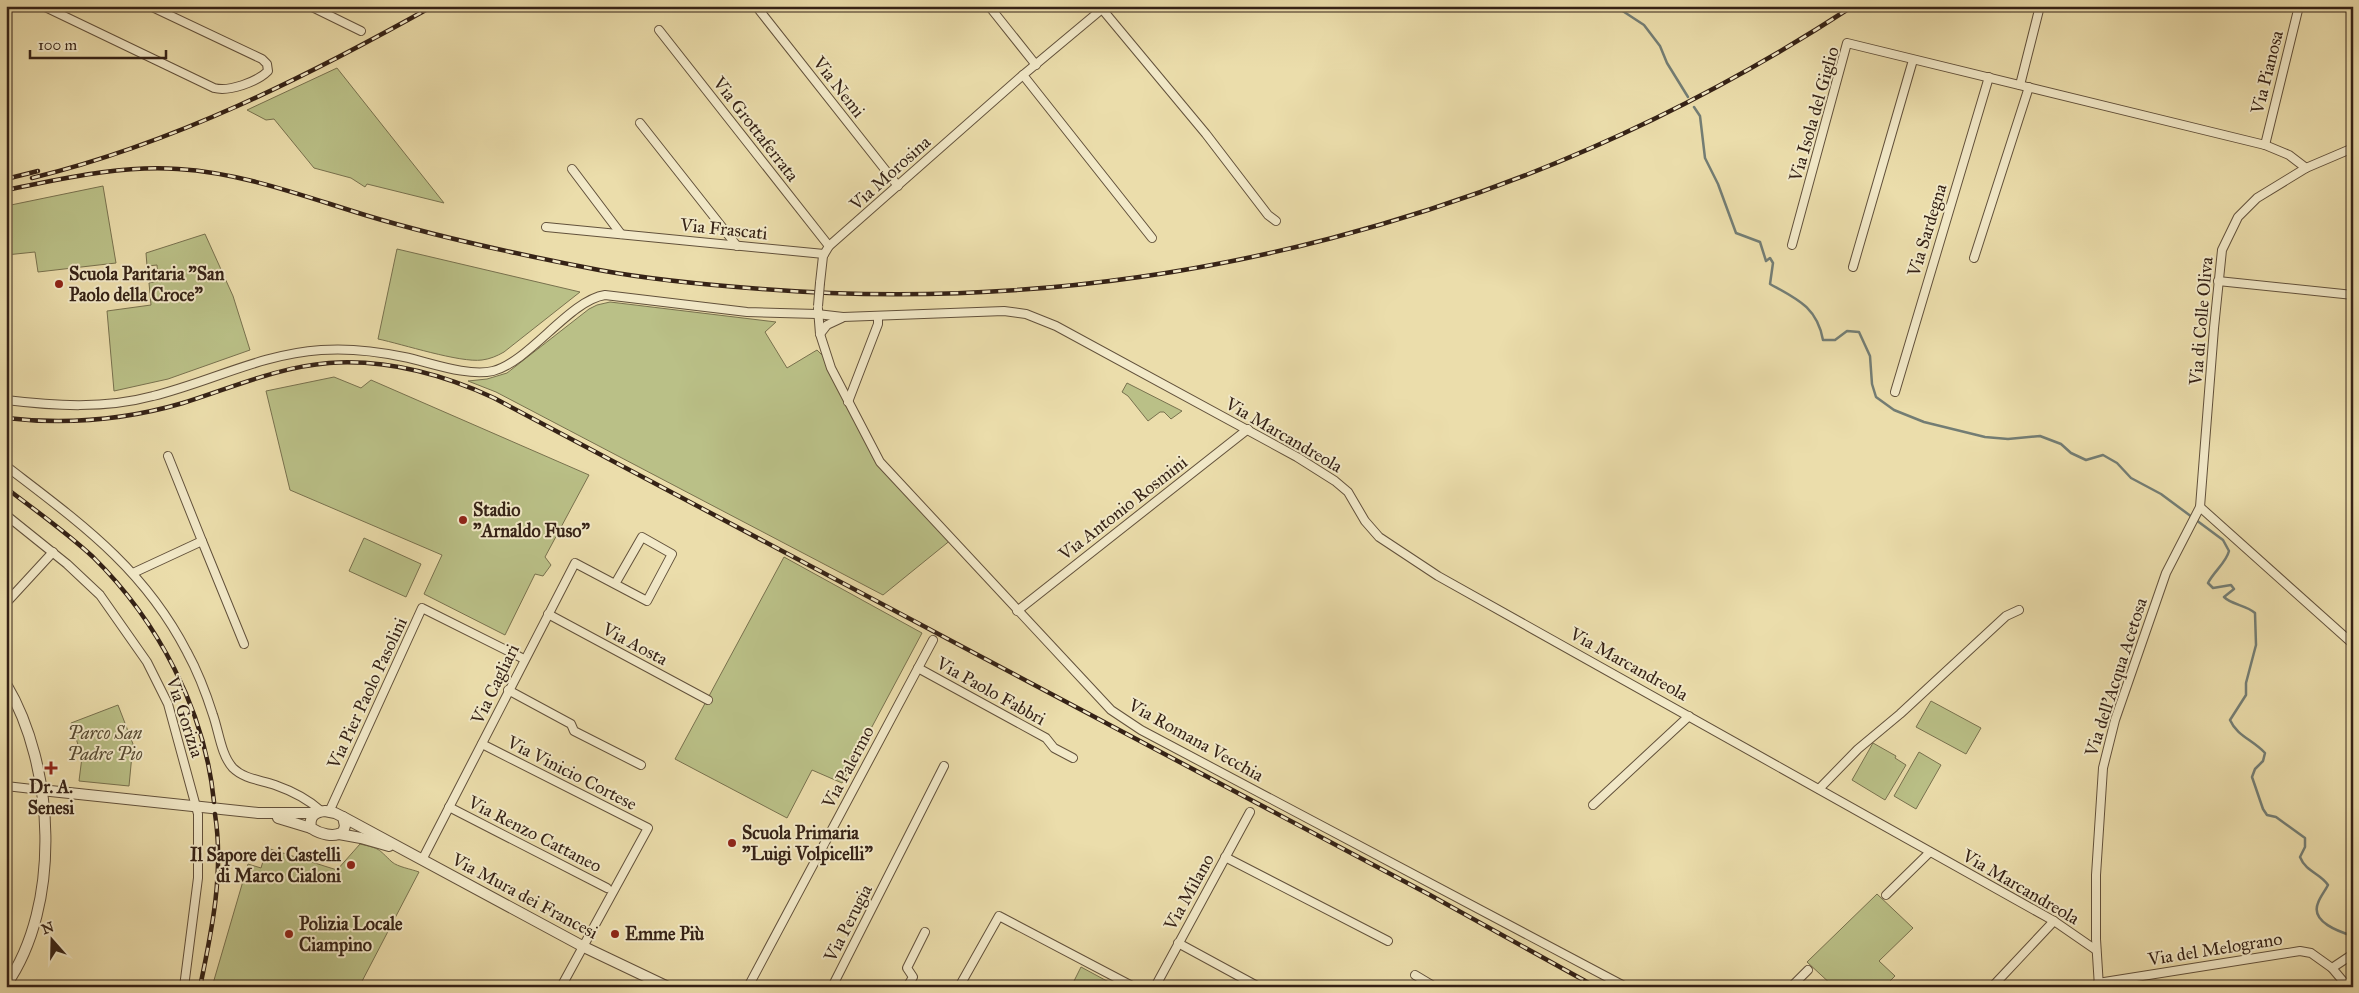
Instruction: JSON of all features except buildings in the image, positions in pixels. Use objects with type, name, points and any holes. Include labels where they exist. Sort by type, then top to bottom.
[{"type":"street","points":[[42,6],[214,88],[224,90],[236,87],[265,74],[269,68],[262,59],[150,6]]},
{"type":"street","points":[[310,6],[361,31]]},
{"type":"street","name":"Via Nemi","points":[[756,6],[898,186]]},
{"type":"street","points":[[989,6],[1036,65]]},
{"type":"street","points":[[2020,84],[2040,6]]},
{"type":"street","name":"Via Pianosa","points":[[2265,145],[2299,6]]},
{"type":"street","name":"Via Morosina","points":[[818,310],[824,254],[829,246],[1103,7],[1206,134],[1268,215],[1276,221]]},
{"type":"street","name":"Via Grottaferrata","points":[[659,30],[829,246]]},
{"type":"street","name":"Via Isola del Giglio","points":[[1792,245],[1847,43],[2265,145],[2289,154],[2306,168]]},
{"type":"street","points":[[1853,267],[1913,60]]},
{"type":"street","points":[[1023,75],[1152,238]]},
{"type":"street","name":"Via Sardegna","points":[[1895,392],[1989,77]]},
{"type":"street","points":[[1974,258],[2029,87]]},
{"type":"street","points":[[640,122],[737,246]]},
{"type":"street","name":"Via di Colle Oliva","points":[[2200,507],[2218,281],[2222,250],[2228,233],[2241,213],[2264,192],[2306,168],[2353,148]]},
{"type":"street","points":[[572,169],[621,234]]},
{"type":"street","name":"Via Frascati","points":[[546,227],[824,254]]},
{"type":"street","points":[[2218,281],[2353,295]]},
{"type":"street","name":"Via Marcandreola","points":[[6,400],[66,406],[137,400],[174,390],[266,359],[324,349],[378,352],[463,370],[488,372],[507,365],[588,302],[605,296],[747,312],[818,310],[843,317],[878,317],[986,310],[1026,314],[1056,326],[1248,429],[1341,486],[1355,502],[1372,530],[1388,544],[1438,576],[2054,921],[2096,950]]},
{"type":"street","name":"Via Romana Vecchia","points":[[818,310],[820,334],[831,368],[882,465],[1102,702],[1129,723],[1626,987]]},
{"type":"street","points":[[820,334],[827,325],[843,317]]},
{"type":"street","points":[[848,402],[878,324],[878,317]]},
{"type":"street","name":"Via Antonio Rosmini","points":[[1017,611],[1248,429]]},
{"type":"street","points":[[168,456],[244,644]]},
{"type":"street","name":"Via Mura dei Francesi","points":[[6,466],[99,538],[133,573],[168,618],[191,660],[206,694],[230,763],[243,775],[305,798],[322,812],[343,817],[367,828],[422,860],[584,946],[668,987]]},
{"type":"street","points":[[2200,507],[2353,644]]},
{"type":"street","name":"Via dell'Acqua Acetosa","points":[[2098,985],[2096,874],[2105,758],[2115,720],[2166,573],[2200,507]]},
{"type":"street","name":"Via Gorizia","points":[[6,515],[53,552],[85,580],[104,600],[131,636],[155,675],[170,711],[196,806],[198,878],[184,987]]},
{"type":"street","name":"Via Cagliari","points":[[422,860],[575,563],[647,601],[672,554],[642,537],[615,584]]},
{"type":"street","points":[[133,573],[202,541]]},
{"type":"street","points":[[6,603],[53,552]]},
{"type":"street","name":"Via Pier Paolo Pasolini","points":[[322,812],[422,608],[524,659]]},
{"type":"street","points":[[1819,789],[1858,749],[1900,714],[2006,616],[2019,610]]},
{"type":"street","name":"Via Aosta","points":[[548,614],[708,700]]},
{"type":"street","name":"Via Palermo","points":[[748,987],[933,640]]},
{"type":"street","name":"Via Paolo Fabbri","points":[[918,668],[1046,738],[1054,748],[1073,758]]},
{"type":"street","points":[[6,684],[26,728],[41,790],[44,863],[38,910],[27,950],[6,985]]},
{"type":"street","points":[[508,690],[571,724],[574,731],[641,766]]},
{"type":"street","name":"Via Marcandreola","points":[[1593,805],[1689,716]]},
{"type":"street","name":"Via Vinicio Cortese","points":[[482,744],[648,828],[584,946]]},
{"type":"street","name":"Via Perugia","points":[[832,987],[944,766]]},
{"type":"street","points":[[6,786],[258,813],[322,812]]},
{"type":"street","name":"Via Renzo Cattaneo","points":[[449,807],[608,888]]},
{"type":"street","points":[[311,828],[312,817],[322,812]]},
{"type":"street","name":"Via Milano","points":[[1155,987],[1250,812]]},
{"type":"street","name":"Via Mura dei Francesi","points":[[258,813],[290,820],[322,833],[339,834],[380,843],[422,860]]},
{"type":"street","points":[[339,834],[345,826],[343,817]]},
{"type":"street","points":[[1886,895],[1930,852]]},
{"type":"street","points":[[1225,857],[1388,941]]},
{"type":"street","points":[[959,987],[999,916],[1134,987]]},
{"type":"street","points":[[1992,987],[2054,921]]},
{"type":"street","points":[[907,987],[912,977],[907,968],[926,932]]},
{"type":"street","points":[[1178,943],[1258,987]]},
{"type":"street","points":[[561,987],[584,946]]},
{"type":"street","name":"Via del Melograno","points":[[2098,985],[2300,951],[2311,953],[2332,968],[2348,987]]},
{"type":"street","points":[[2332,968],[2353,954]]},
{"type":"street","points":[[1791,987],[1808,970]]},
{"type":"street","points":[[1415,975],[1435,987]]},
{"type":"green space","points":[[337,68],[444,203],[367,184],[365,187],[351,178],[314,168],[274,119],[266,120],[247,110]]},
{"type":"green space","points":[[103,186],[116,263],[38,272],[35,252],[6,255],[6,206]]},
{"type":"green space","points":[[205,234],[233,296],[250,350],[168,379],[114,391],[107,311],[151,305],[149,283],[158,281],[157,265],[147,266],[146,253]]},
{"type":"green space","points":[[397,249],[580,292],[504,352],[482,360],[460,359],[378,339]]},
{"type":"green space","points":[[610,302],[776,322],[765,332],[787,368],[817,350],[829,362],[880,462],[952,539],[883,595],[496,392],[468,381],[487,379],[507,373],[589,309]]},
{"type":"green space","name":"Stadio \"Arnaldo Fuso\"","points":[[334,377],[361,388],[371,380],[589,475],[545,557],[551,565],[543,576],[535,574],[505,635],[424,594],[442,555],[290,490],[266,391]]},
{"type":"green space","points":[[1127,383],[1182,411],[1171,419],[1164,412],[1160,412],[1148,421],[1128,396],[1122,392]]},
{"type":"green space","points":[[364,538],[421,564],[406,597],[349,571]]},
{"type":"green space","points":[[784,557],[922,633],[842,783],[812,770],[787,818],[675,759]]},
{"type":"green space","points":[[1931,701],[1981,728],[1966,754],[1916,727]]},
{"type":"green space","name":"Parco San Padre Pio","points":[[118,705],[133,744],[129,786],[79,781],[82,757],[71,723]]},
{"type":"green space","points":[[1873,743],[1896,756],[1895,758],[1906,765],[1885,800],[1852,780]]},
{"type":"green space","points":[[1919,752],[1941,765],[1916,809],[1894,796]]},
{"type":"green space","points":[[360,844],[378,850],[398,865],[419,872],[359,987],[212,987],[248,864],[261,868],[267,848],[337,870]]},
{"type":"green space","points":[[1877,894],[1913,928],[1879,961],[1895,976],[1884,987],[1834,987],[1807,962]]},
{"type":"green space","points":[[1081,967],[1118,987],[1071,987]]},
{"type":"waterway","points":[[1615,6],[1644,25],[1660,46],[1667,63],[1688,97]]},
{"type":"waterway","points":[[1694,107],[1700,116],[1705,158],[1718,184],[1736,233],[1760,242],[1766,261],[1770,258],[1773,263],[1770,284],[1797,300],[1811,312],[1816,319],[1823,340],[1835,340],[1847,331],[1859,332],[1870,356],[1872,384],[1876,397],[1894,410],[1924,422],[1985,437],[2008,439],[2040,436],[2061,444],[2071,453],[2086,460],[2103,455],[2117,463],[2131,478],[2161,494],[2223,540],[2229,551],[2208,583],[2213,588],[2231,585],[2234,589],[2224,597],[2255,613],[2256,645],[2246,683],[2246,695],[2230,720],[2241,734],[2265,753],[2263,761],[2255,769],[2252,777],[2263,809],[2267,815],[2276,817],[2305,838],[2305,847],[2300,857],[2306,866],[2328,885],[2318,903],[2318,916],[2328,925],[2353,936]]},
{"type":"railway","points":[[32,178],[137,146],[238,106],[337,58],[433,6]]},
{"type":"railway","points":[[6,190],[70,177],[113,171],[156,168],[202,171],[249,180],[365,215],[481,246],[640,277],[762,289],[907,294],[1050,287],[1192,269],[1331,238],[1467,197],[1600,144],[1729,80],[1853,6]]},
{"type":"railway","points":[[6,179],[38,171]]},
{"type":"railway","points":[[6,418],[73,421],[117,417],[183,403],[273,373],[329,363],[351,362],[393,366],[434,375],[474,389],[1430,895],[1596,987]]},
{"type":"railway","points":[[6,488],[93,557],[138,609],[157,638],[189,701],[209,768],[214,802]]},
{"type":"railway","points":[[200,987],[209,944],[217,879],[218,857],[215,814]]},
{"type":"place","name":"Scuola Paritaria \"San Paolo della Croce\"","points":[[59,284]]},
{"type":"place","name":"Stadio \"Arnaldo Fuso\"","points":[[463,520]]},
{"type":"place","name":"Dr. A. Senesi","points":[[51,768]]},
{"type":"place","name":"Scuola Primaria \"Luigi Volpicelli\"","points":[[732,843]]},
{"type":"place","name":"Il Sapore dei Castelli di Marco Cialoni","points":[[351,865]]},
{"type":"place","name":"Polizia Locale Ciampino","points":[[289,934]]},
{"type":"place","name":"Emme Più","points":[[615,934]]}]
